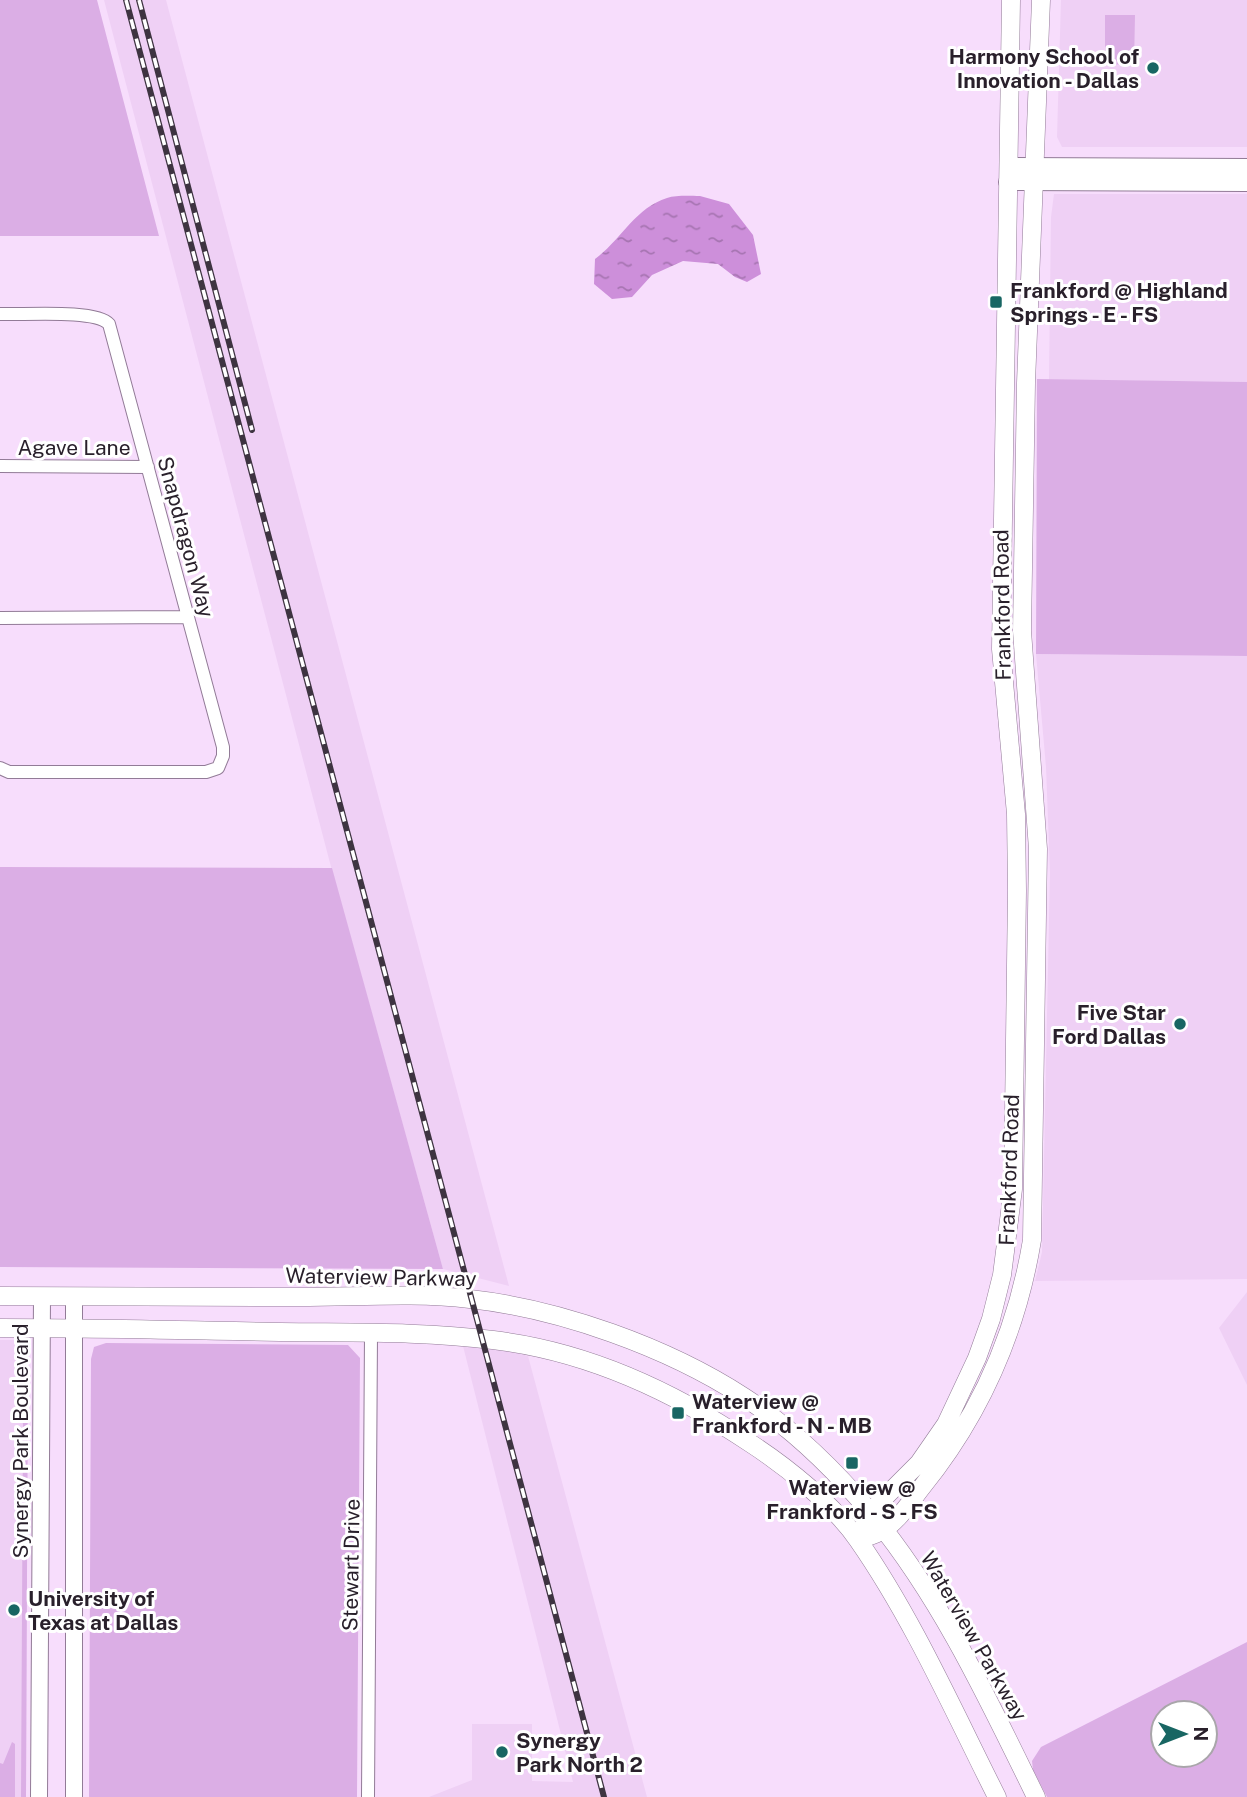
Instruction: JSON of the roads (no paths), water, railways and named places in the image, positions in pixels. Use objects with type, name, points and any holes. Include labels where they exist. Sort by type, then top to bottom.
[{"type":"main road","name":"Frankford Road","points":[[858,1540],[870,1512],[919,1463],[946,1424],[976,1358],[991,1319],[1002,1275],[1013,1189],[1016,814],[1001,649],[1011,0]]},
{"type":"main road","name":"Frankford Road","points":[[858,1540],[884,1530],[933,1474],[970,1419],[1006,1338],[1028,1264],[1034,1216],[1037,815],[1022,631],[1025,434],[1041,0]]},
{"type":"main road","points":[[1017,891],[1038,891]]},
{"type":"main road","name":"Waterview Parkway","points":[[0,1296],[404,1296],[472,1299],[517,1307],[594,1327],[634,1342],[693,1388],[803,1483],[858,1540],[920,1646],[997,1797]]},
{"type":"main road","name":"Waterview Parkway","points":[[0,1328],[371,1334],[483,1339],[525,1345],[596,1364],[655,1387],[693,1388],[742,1396],[777,1421],[832,1472],[884,1530],[952,1635],[1036,1797]]},
{"type":"street","points":[[1008,174],[1247,167]]},
{"type":"street","points":[[1033,174],[1247,183]]},
{"type":"street","name":"Snapdragon Way","points":[[0,314],[88,315],[104,318],[113,333],[223,747],[218,768],[206,772],[9,772],[0,768]]},
{"type":"street","name":"Agave Lane","points":[[0,466],[148,467]]},
{"type":"street","points":[[0,618],[187,617]]},
{"type":"street","name":"Synergy Park Boulevard","points":[[39,1797],[42,1296]]},
{"type":"street","points":[[74,1296],[74,1797]]},
{"type":"street","name":"Stewart Drive","points":[[368,1797],[371,1334]]},
{"type":"water","points":[[700,196],[729,204],[753,235],[761,274],[747,282],[718,264],[683,261],[652,275],[632,297],[612,299],[594,284],[595,259],[646,209],[671,197]]},
{"type":"railway","points":[[126,0],[604,1797]]},
{"type":"railway","points":[[139,0],[252,430]]},
{"type":"place","name":"Harmony School of Innovation - Dallas","points":[[1153,68]]},
{"type":"place","name":"Frankford @ Highland Springs - E - FS","points":[[996,302]]},
{"type":"place","name":"Five Star Ford Dallas","points":[[1180,1024]]},
{"type":"place","name":"Waterview @ Frankford - N - MB","points":[[678,1413]]},
{"type":"place","name":"Waterview @ Frankford - S - FS","points":[[852,1463]]},
{"type":"place","name":"University of Texas at Dallas","points":[[14,1610]]},
{"type":"place","name":"Synergy Park North 2","points":[[502,1752]]}]
